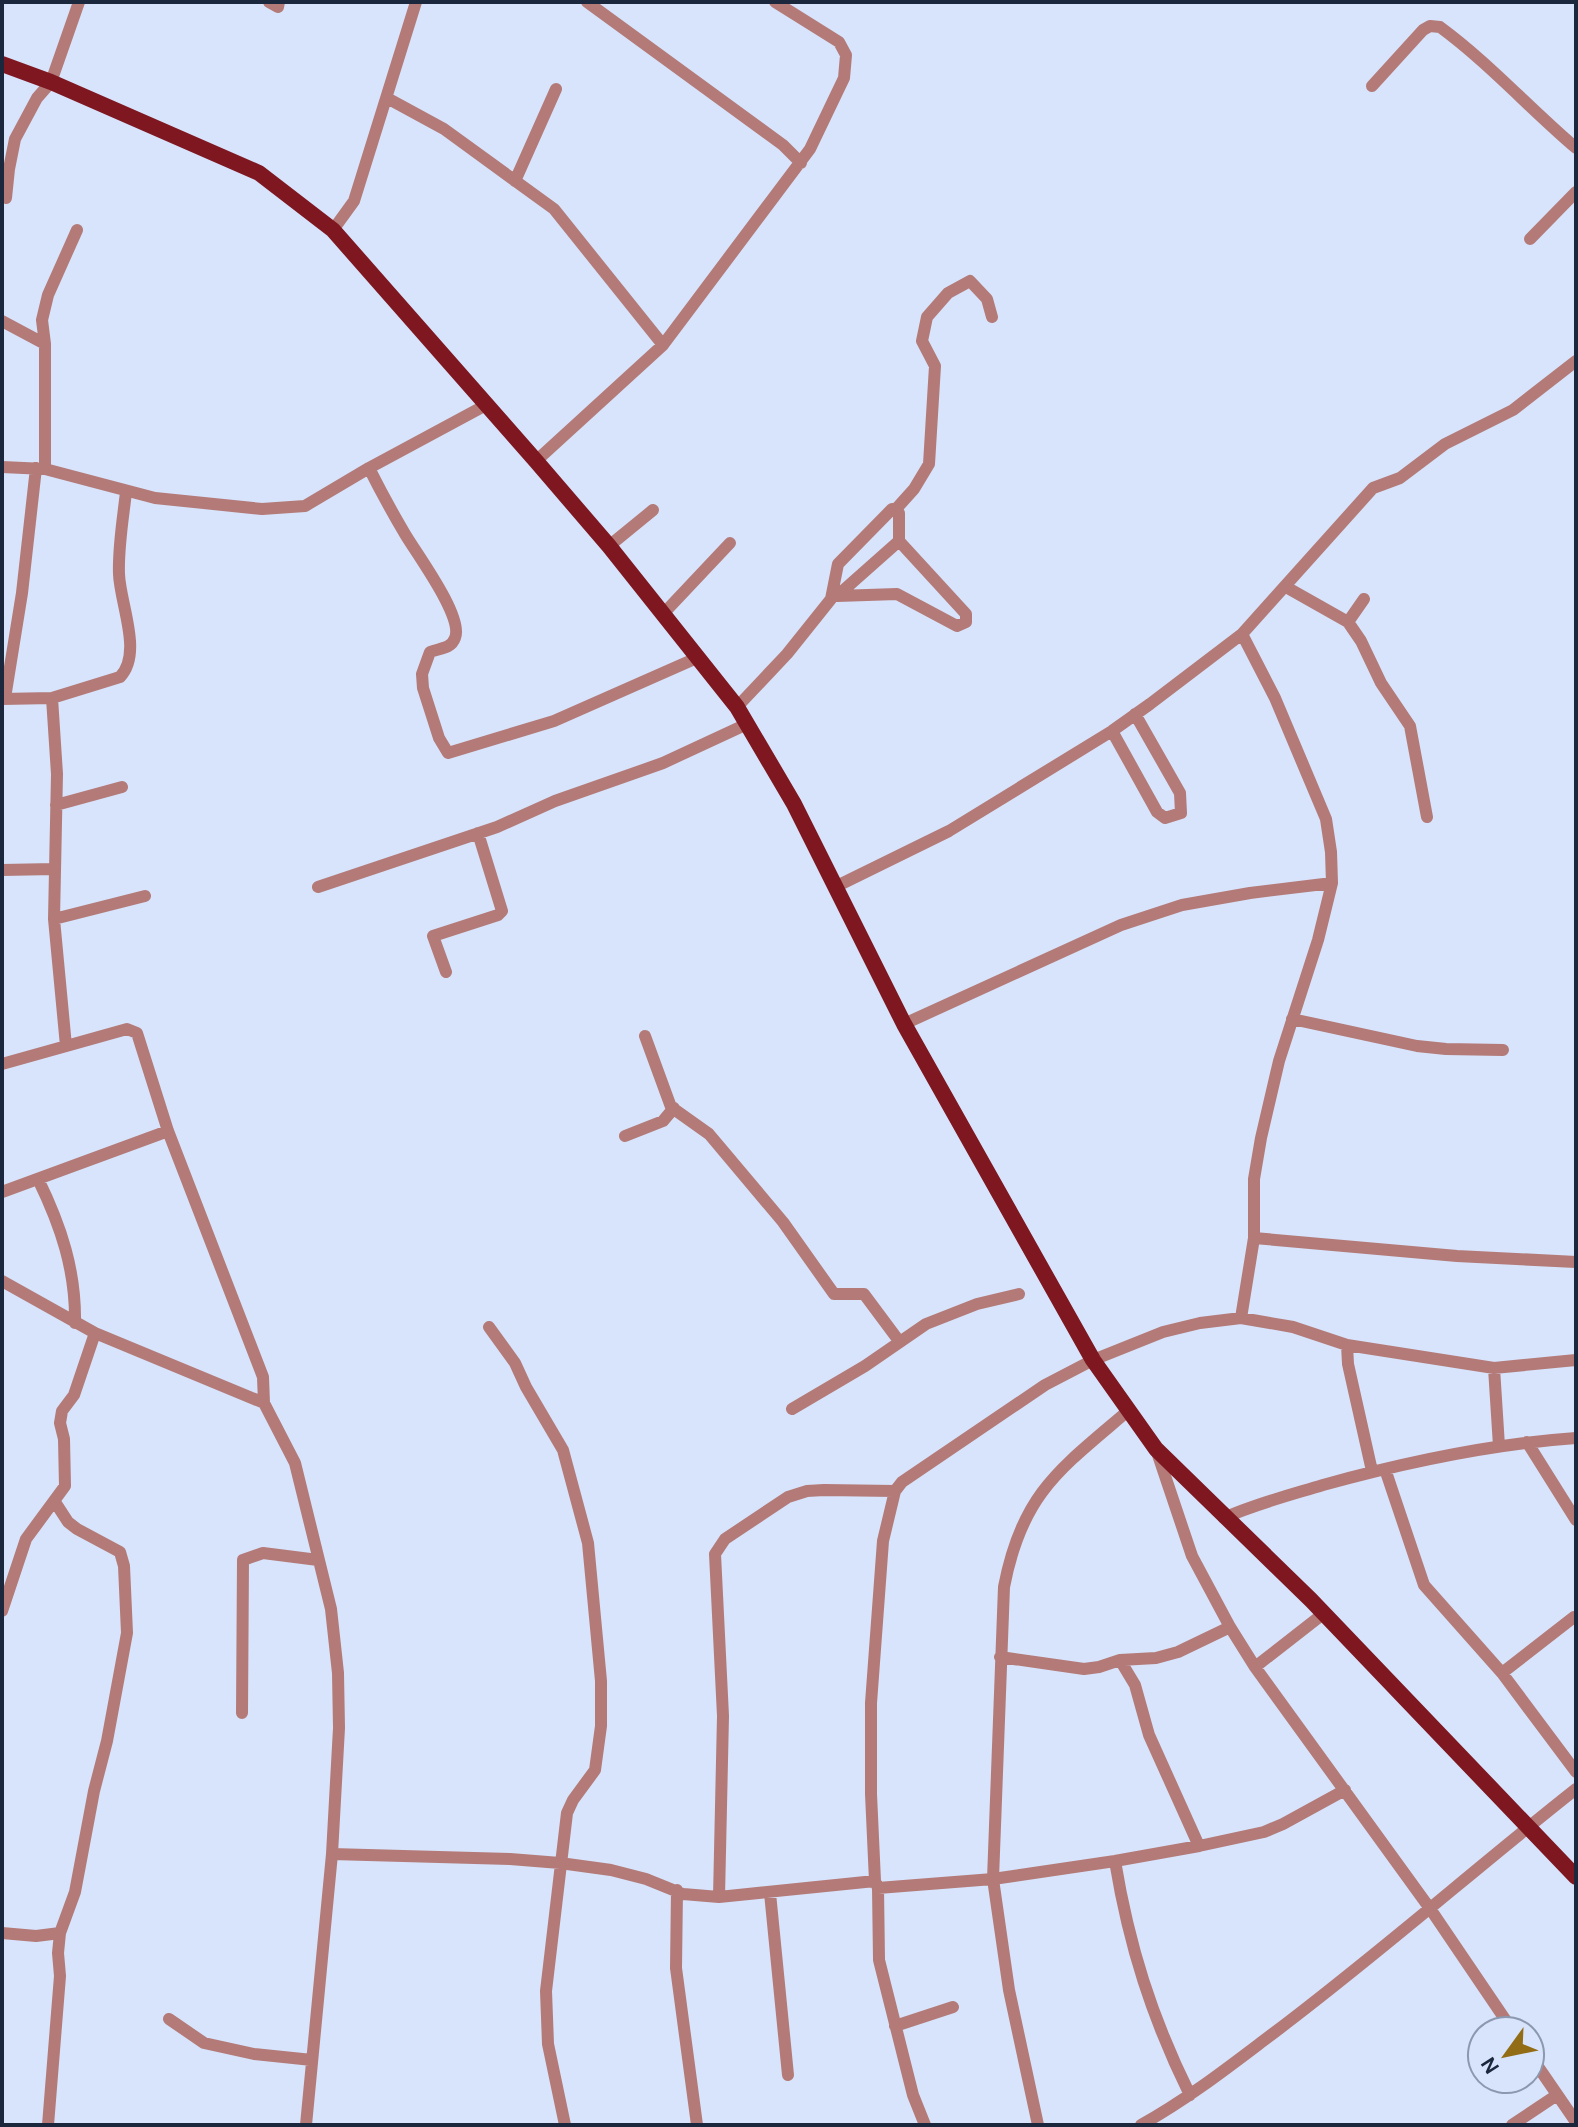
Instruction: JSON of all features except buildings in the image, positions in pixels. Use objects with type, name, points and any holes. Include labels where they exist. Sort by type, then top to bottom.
[{"type":"main road","points":[[2,64],[51,82],[259,173],[333,230],[536,461],[664,613],[737,707],[794,804],[904,1024],[1093,1360],[1156,1449],[1323,1614],[1576,1877]]},
{"type":"street","points":[[6,198],[15,139],[37,98],[51,82],[79,2]]},
{"type":"street","points":[[269,2],[278,7],[279,2]]},
{"type":"street","points":[[333,230],[354,201],[416,2]]},
{"type":"street","points":[[587,2],[770,135],[801,163]]},
{"type":"street","points":[[536,461],[663,345],[810,149],[844,78],[846,55],[839,42],[775,2]]},
{"type":"street","points":[[1372,86],[1423,30],[1430,26],[1440,27],[1576,148]]},
{"type":"street","points":[[515,181],[556,89]]},
{"type":"street","points":[[387,98],[444,129],[554,209],[663,345]]},
{"type":"street","points":[[1530,239],[1576,192]]},
{"type":"street","points":[[77,230],[48,295],[42,320],[45,344],[41,468],[4,698],[52,698],[120,677],[127,670],[130,661],[128,624],[119,578],[126,492]]},
{"type":"street","points":[[834,598],[838,564],[892,509],[896,509],[914,489],[929,464],[935,366],[922,341],[927,317],[948,293],[970,281],[987,299],[992,317]]},
{"type":"street","points":[[2,321],[45,344]]},
{"type":"street","points":[[835,887],[949,831],[1112,731],[1242,634],[1373,488],[1400,478],[1445,444],[1513,410],[1576,361]]},
{"type":"street","points":[[2,467],[41,468],[155,498],[262,509],[294,508],[305,506],[486,405]]},
{"type":"street","points":[[369,468],[409,541],[438,585],[457,633],[454,642],[446,648],[430,652],[422,674],[432,715],[448,753],[554,721],[699,657]]},
{"type":"street","points":[[834,598],[897,594],[957,626],[966,622],[966,614],[899,541],[899,513],[896,509]]},
{"type":"street","points":[[609,546],[653,510]]},
{"type":"street","points":[[737,707],[834,598],[899,541]]},
{"type":"street","points":[[664,613],[730,543]]},
{"type":"street","points":[[1286,587],[1348,622],[1361,641],[1381,683],[1410,726],[1427,817]]},
{"type":"street","points":[[1348,622],[1364,599]]},
{"type":"street","points":[[1241,1318],[1254,1238],[1254,1179],[1261,1138],[1279,1061],[1322,930],[1332,883],[1326,819],[1275,698],[1242,634]]},
{"type":"street","points":[[52,698],[56,805],[54,919],[66,1046]]},
{"type":"street","points":[[1112,731],[1157,812],[1165,818],[1181,813],[1180,793],[1135,714]]},
{"type":"street","points":[[318,887],[478,833],[555,801],[663,763],[747,724]]},
{"type":"street","points":[[56,805],[122,787]]},
{"type":"street","points":[[446,972],[433,936],[502,911],[478,833]]},
{"type":"street","points":[[2,870],[54,869]]},
{"type":"street","points":[[904,1024],[1121,925],[1182,905],[1332,883]]},
{"type":"street","points":[[54,919],[145,896]]},
{"type":"street","points":[[1292,1019],[1417,1046],[1503,1050]]},
{"type":"street","points":[[2,1064],[127,1029],[137,1033],[168,1131],[263,1377],[264,1403],[295,1463],[331,1609],[338,1673],[339,1728],[332,1854],[306,2125]]},
{"type":"street","points":[[645,1036],[671,1107],[709,1134],[783,1222],[834,1294],[864,1294],[899,1341]]},
{"type":"street","points":[[625,1136],[663,1121],[674,1108]]},
{"type":"street","points":[[2,1192],[168,1131]]},
{"type":"street","points":[[38,1179],[66,1243],[73,1283],[75,1323]]},
{"type":"street","points":[[1254,1238],[1457,1256],[1576,1262]]},
{"type":"street","points":[[2,1281],[95,1333],[264,1403]]},
{"type":"street","points":[[792,1409],[865,1366],[926,1324],[977,1304],[1019,1294]]},
{"type":"street","points":[[925,2125],[913,2095],[879,1960],[871,1794],[871,1703],[883,1541],[895,1491],[902,1482],[1045,1385],[1093,1360],[1163,1332],[1200,1323],[1241,1318],[1293,1327],[1347,1345],[1494,1368],[1576,1360]]},
{"type":"street","points":[[489,1327],[515,1363],[563,1450],[588,1543],[600,1667],[601,1726],[595,1770],[581,1786],[567,1813],[546,1991],[548,2044],[565,2125]]},
{"type":"street","points":[[2,1611],[6,1578],[26,1539],[62,1494],[67,1479],[60,1423],[62,1411],[74,1395],[95,1333]]},
{"type":"street","points":[[1347,1345],[1348,1364],[1379,1470],[1424,1585],[1502,1673],[1576,1772]]},
{"type":"street","points":[[1494,1368],[1499,1446]]},
{"type":"street","points":[[1038,2125],[1009,1990],[993,1879],[1004,1587],[1011,1551],[1032,1505],[1053,1476],[1129,1410]]},
{"type":"street","points":[[1224,1518],[1248,1508],[1379,1470],[1499,1446],[1576,1438]]},
{"type":"street","points":[[1527,1442],[1576,1520]]},
{"type":"street","points":[[1156,1449],[1192,1556],[1230,1627],[1255,1667],[1431,1910],[1502,2015]]},
{"type":"street","points":[[719,1897],[723,1716],[715,1554],[725,1539],[788,1497],[824,1490],[895,1491]]},
{"type":"street","points":[[48,2125],[60,1976],[60,1933],[75,1892],[127,1633],[124,1566],[120,1552],[77,1529],[68,1522],[55,1502]]},
{"type":"street","points":[[242,1713],[243,1560],[263,1553],[318,1560]]},
{"type":"street","points":[[1255,1667],[1323,1614]]},
{"type":"street","points":[[1502,1673],[1574,1617]]},
{"type":"street","points":[[1000,1657],[1084,1669],[1120,1660],[1156,1658],[1178,1652],[1230,1627]]},
{"type":"street","points":[[1120,1660],[1135,1685],[1149,1735],[1199,1846]]},
{"type":"street","points":[[1141,2125],[1190,2095],[1311,2005],[1576,1789]]},
{"type":"street","points":[[332,1854],[560,1863],[611,1870],[683,1894],[719,1897],[993,1879],[1115,1861],[1274,1828],[1345,1790]]},
{"type":"street","points":[[1115,1861],[1124,1915],[1143,1986],[1165,2045],[1190,2095]]},
{"type":"street","points":[[677,1890],[676,1968],[697,2125]]},
{"type":"street","points":[[770,1893],[788,2075]]},
{"type":"street","points":[[2,1933],[36,1936],[60,1933]]},
{"type":"street","points":[[895,2026],[953,2007]]},
{"type":"street","points":[[169,2019],[204,2043],[254,2054],[312,2060]]},
{"type":"street","points":[[1546,2079],[1576,2122]]},
{"type":"street","points":[[1512,2125],[1557,2095]]}]
